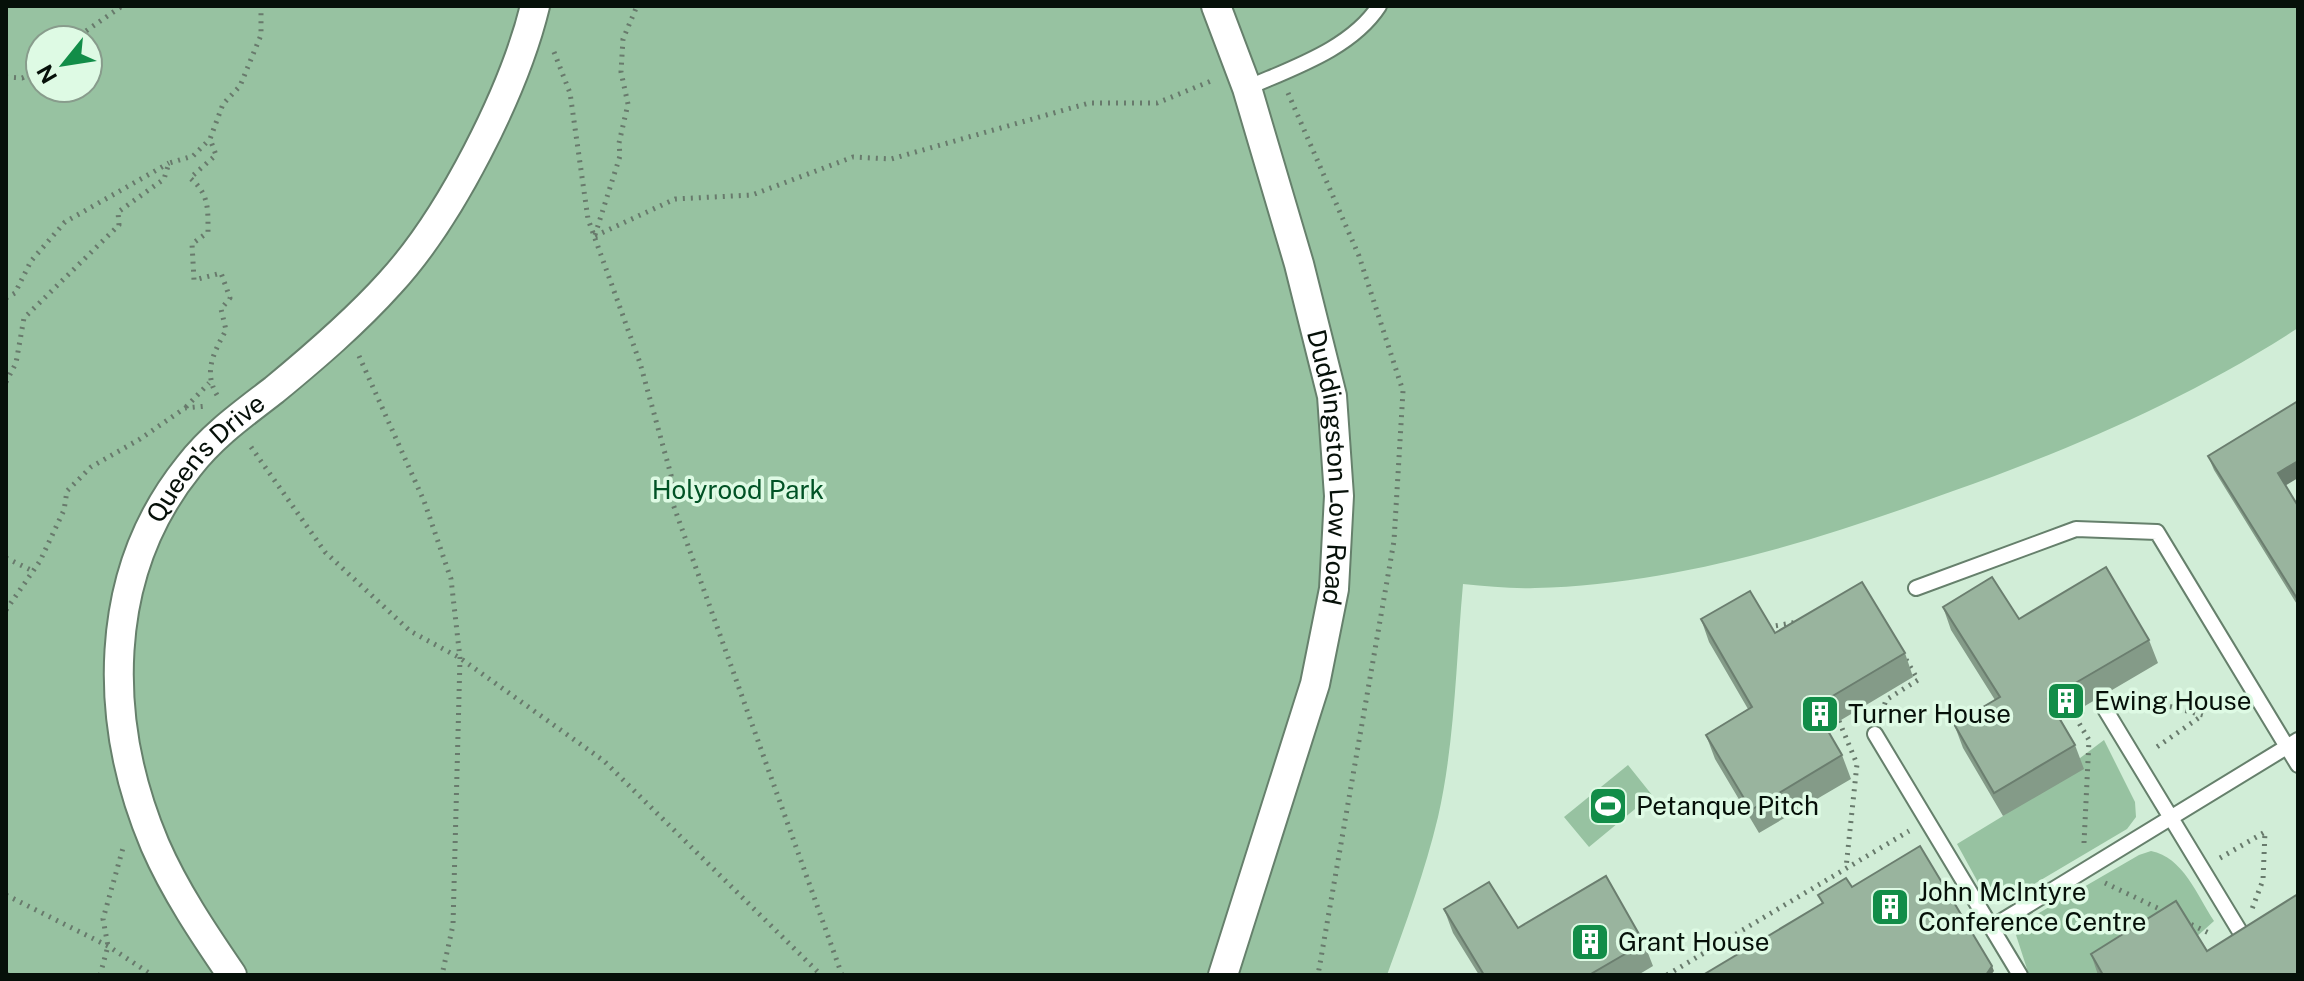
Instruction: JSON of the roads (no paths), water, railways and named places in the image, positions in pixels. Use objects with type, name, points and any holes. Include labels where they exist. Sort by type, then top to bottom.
[{"type":"street","name":"Queen's Drive","points":[[232,975],[194,918],[156,847],[133,785],[120,725],[117,666],[123,609],[138,556],[161,505],[189,466],[232,420],[272,391],[391,282],[448,199],[526,43],[535,6]]},
{"type":"street","name":"Duddingston Low Road","points":[[1216,6],[1247,88],[1299,264],[1332,396],[1339,496],[1334,589],[1315,684],[1223,975]]},
{"type":"lane","points":[[1247,88],[1352,35],[1368,23],[1379,6]]},
{"type":"lane","points":[[1916,588],[2076,529],[2157,532],[2292,743],[2298,765]]},
{"type":"lane","points":[[2105,709],[2242,935]]},
{"type":"lane","points":[[1875,734],[2020,975]]},
{"type":"lane","points":[[1992,927],[2292,743]]},
{"type":"place","name":"Ewing House","points":[[2066,701]]},
{"type":"place","name":"Turner House","points":[[1820,714]]},
{"type":"place","name":"Petanque Pitch","points":[[1608,806]]},
{"type":"place","name":"John McIntyre Conference Centre","points":[[1890,907]]},
{"type":"place","name":"Grant House","points":[[1590,942]]},
{"type":"park label","name":"Holyrood Park","points":[[738,490]]}]
